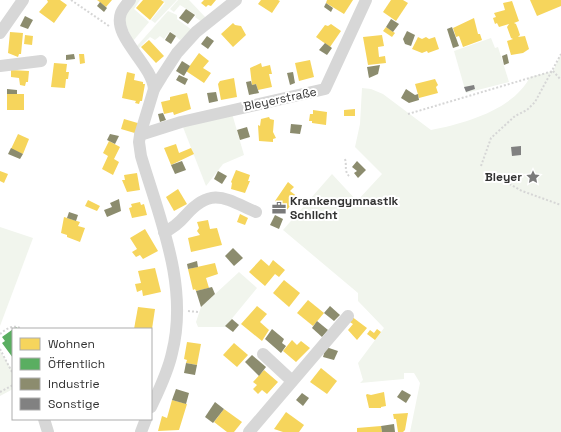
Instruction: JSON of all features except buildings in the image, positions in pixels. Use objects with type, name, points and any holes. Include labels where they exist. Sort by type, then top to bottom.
[{"type":"street","points":[[0,33],[23,0]]},
{"type":"street","points":[[130,0],[120,15],[121,27],[125,38],[151,76],[154,89]]},
{"type":"street","points":[[152,405],[170,361],[176,337],[178,309],[177,284],[164,232],[139,149],[140,135],[154,89],[168,65],[186,41],[202,26],[236,0]]},
{"type":"street","name":"Bleyerstraße","points":[[140,135],[188,120],[325,89],[366,0]]},
{"type":"street","points":[[0,66],[41,61]]},
{"type":"street","points":[[164,232],[174,228],[195,206],[209,197],[223,198],[256,212]]},
{"type":"street","points":[[249,432],[348,316]]},
{"type":"street","points":[[263,354],[292,381]]},
{"type":"street","points":[[44,420],[48,432]]},
{"type":"street","points":[[141,432],[146,420]]},
{"type":"path","points":[[71,0],[108,26],[118,30],[125,38]]},
{"type":"path","points":[[481,166],[491,138],[515,116],[527,110],[535,102],[561,54]]},
{"type":"path","points":[[553,71],[561,80]]},
{"type":"path","points":[[408,114],[553,71]]},
{"type":"path","points":[[345,159],[347,164],[347,173],[349,176]]},
{"type":"path","points":[[499,178],[522,192],[561,205]]},
{"type":"path","points":[[0,334],[12,327],[18,326],[21,328]]},
{"type":"path","points":[[0,349],[12,372]]},
{"type":"path","points":[[0,392],[12,386]]},
{"type":"shaded area","points":[[134,0],[140,0],[134,9],[149,22],[133,41],[123,19]]},
{"type":"shaded area","points":[[162,0],[177,0],[155,23],[151,20],[165,3]]},
{"type":"shaded area","points":[[178,0],[189,0],[206,18],[202,22],[195,17],[196,15],[180,5],[174,12],[170,9]]},
{"type":"shaded area","points":[[168,11],[177,15],[177,19],[192,30],[180,40],[170,31],[164,39],[160,36],[155,40],[150,37],[139,48],[137,46]]},
{"type":"shaded area","points":[[491,38],[495,48],[498,47],[509,82],[466,93],[454,51]]},
{"type":"shaded area","points":[[561,54],[561,432],[410,432],[420,383],[414,373],[404,373],[404,379],[360,383],[363,380],[358,363],[384,328],[358,301],[358,293],[283,230],[332,174],[357,201],[382,174],[355,147],[360,124],[362,88],[371,89],[383,94],[431,130],[473,119],[500,106],[512,98],[530,77],[553,71]]},
{"type":"shaded area","points":[[231,110],[244,155],[223,164],[206,186],[181,122]]},
{"type":"shaded area","points":[[0,227],[33,238],[0,326]]},
{"type":"shaded area","points":[[239,272],[257,288],[225,327],[198,327],[196,322],[201,307]]},
{"type":"shaded area","points":[[0,351],[12,369],[12,390],[0,396]]},
{"type":"place","name":"Bleyer","points":[[533,177]]},
{"type":"place","name":"Krankengymnastik Schlicht","points":[[279,208]]}]
